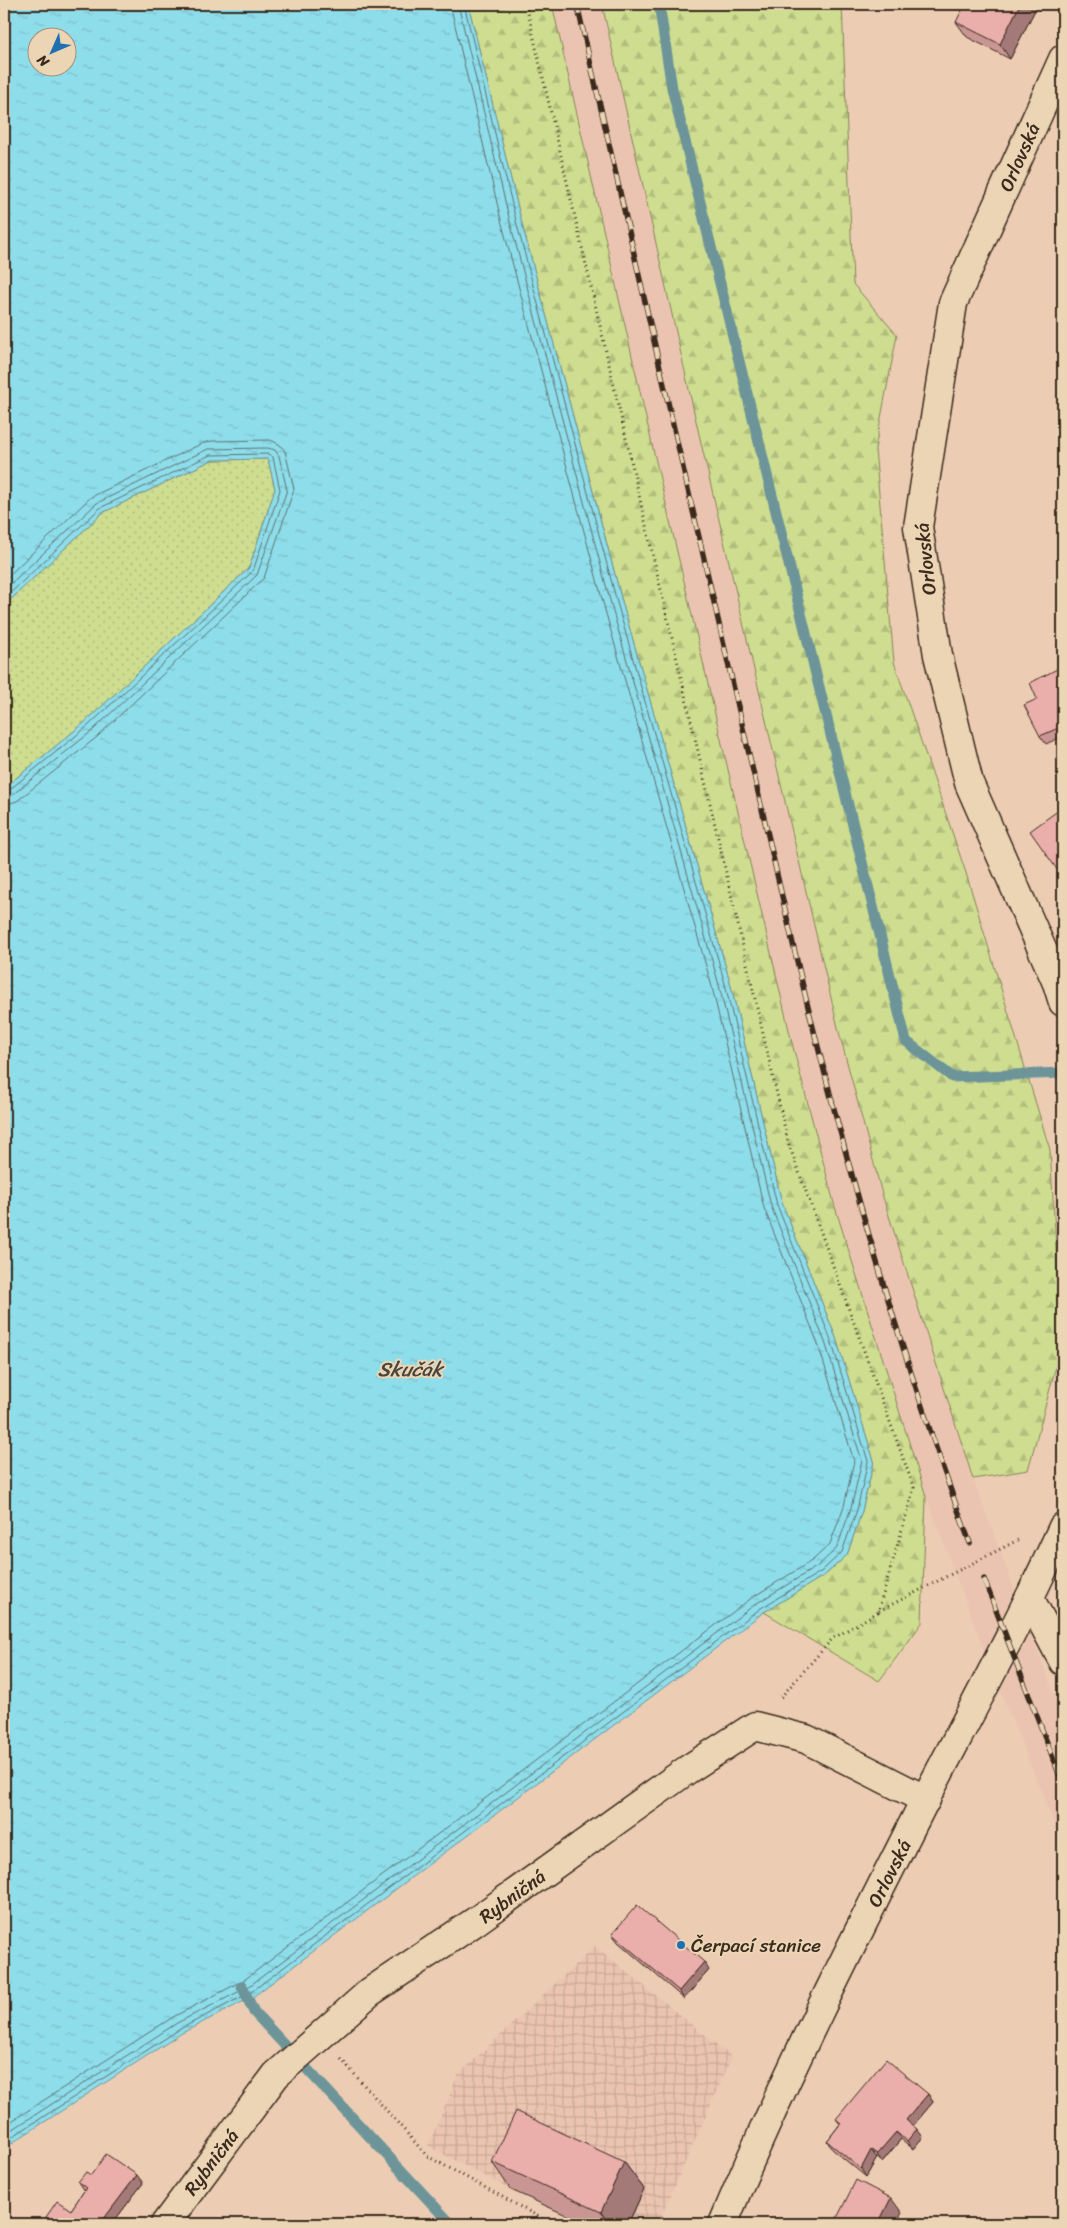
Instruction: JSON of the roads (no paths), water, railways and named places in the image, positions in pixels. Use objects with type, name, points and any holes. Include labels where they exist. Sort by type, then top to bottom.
[{"type":"main road","name":"Orlovská","points":[[1063,59],[954,303],[918,527],[938,655],[970,783],[1053,974],[1063,1002]]},
{"type":"main road","name":"Orlovská","points":[[723,2224],[784,2084],[926,1800],[1030,1599],[1063,1526]]},
{"type":"main road","points":[[1030,1599],[1063,1661]]},
{"type":"main road","name":"Rybničná","points":[[165,2224],[276,2075],[370,1992],[476,1921],[687,1770],[755,1726],[806,1739],[926,1800]]},
{"type":"water","name":"Skučák","points":[[4,4],[468,4],[521,220],[623,605],[730,982],[782,1203],[836,1338],[874,1461],[862,1511],[847,1555],[825,1575],[764,1612],[254,1996],[182,2033],[4,2148],[4,788],[84,723],[249,568],[275,489],[268,459],[212,460],[102,513],[4,606]]},
{"type":"waterway","points":[[659,4],[672,88],[906,1041],[952,1077],[1063,1073]]},
{"type":"waterway","points":[[242,1986],[254,2012],[451,2224]]},
{"type":"railway","points":[[577,4],[816,1039],[886,1294],[926,1419],[970,1543]]},
{"type":"railway","points":[[984,1579],[1063,1784]]},
{"type":"place","name":"Čerpací stanice","points":[[681,1945]]}]
